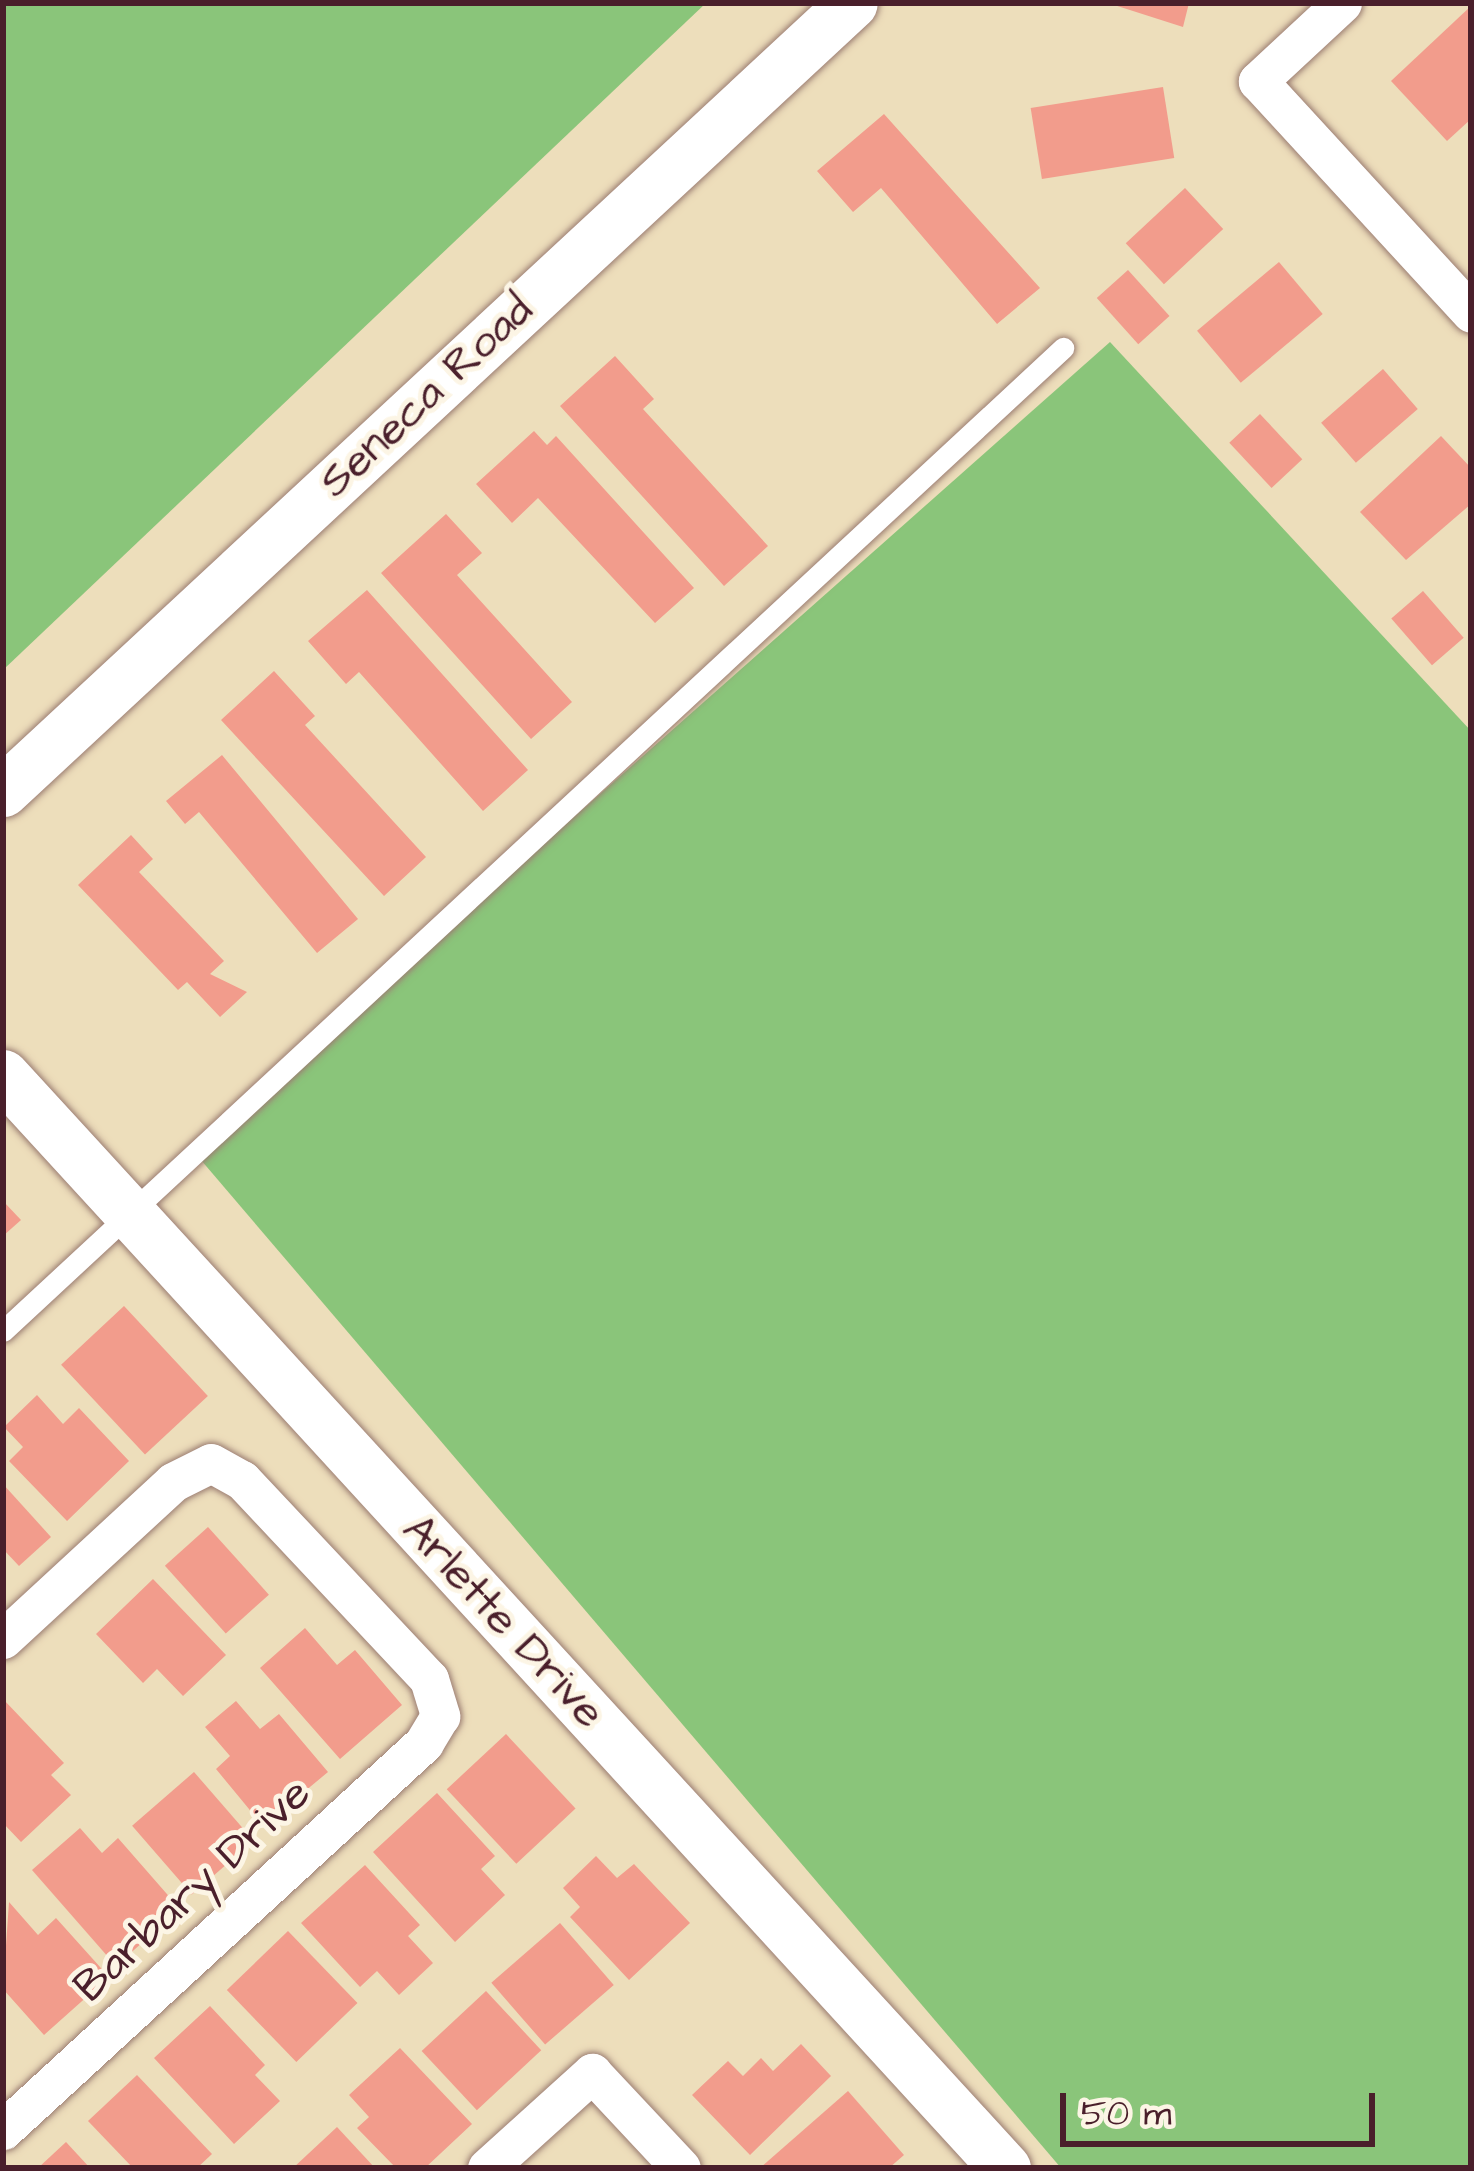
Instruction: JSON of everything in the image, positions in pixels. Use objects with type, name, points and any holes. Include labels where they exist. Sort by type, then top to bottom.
[{"type":"street","name":"Seneca Road","points":[[3,791],[852,3]]},
{"type":"street","points":[[1342,3],[1258,81],[1471,314]]},
{"type":"street","name":"Arlette Drive","points":[[3,1075],[1005,2168]]},
{"type":"street","name":"Barbary Drive","points":[[3,1639],[173,1482],[211,1463],[242,1480],[429,1679],[440,1716],[424,1744],[3,2130]]},
{"type":"street","points":[[487,2168],[592,2073],[681,2168]]},
{"type":"lane","points":[[3,1330],[1063,347]]},
{"type":"green space","points":[[3,3],[706,3],[3,670]]},
{"type":"green space","points":[[1110,342],[1471,731],[1471,2168],[1061,2168],[195,1153]]},
{"type":"building","points":[[1108,3],[1189,3],[1183,27]]},
{"type":"building","points":[[1471,6],[1471,119],[1447,141],[1391,81]]},
{"type":"building","points":[[1163,87],[1174,158],[1042,179],[1031,108]]},
{"type":"building","points":[[884,114],[1040,288],[997,324],[881,188],[853,212],[817,171]]},
{"type":"building","points":[[1185,188],[1223,229],[1164,284],[1126,243]]},
{"type":"building","points":[[1279,262],[1323,314],[1241,383],[1197,331]]},
{"type":"building","points":[[1128,270],[1169,316],[1138,344],[1097,298]]},
{"type":"building","points":[[615,356],[654,399],[643,409],[768,546],[724,586],[560,406]]},
{"type":"building","points":[[1383,369],[1418,409],[1356,463],[1321,423]]},
{"type":"building","points":[[1260,414],[1302,459],[1272,488],[1229,443]]},
{"type":"building","points":[[534,431],[547,445],[556,436],[694,588],[655,623],[538,498],[512,523],[476,484]]},
{"type":"building","points":[[1441,436],[1471,468],[1471,504],[1406,560],[1360,512]]},
{"type":"building","points":[[446,514],[482,553],[457,575],[572,702],[531,739],[381,573]]},
{"type":"building","points":[[367,590],[528,770],[483,811],[359,672],[346,684],[308,641]]},
{"type":"building","points":[[1423,591],[1464,638],[1432,665],[1391,619]]},
{"type":"building","points":[[274,671],[315,716],[305,725],[426,857],[384,896],[221,720]]},
{"type":"building","points":[[222,755],[358,919],[317,953],[199,812],[185,824],[166,801]]},
{"type":"building","points":[[131,835],[153,859],[139,872],[224,961],[210,974],[247,992],[220,1017],[187,982],[178,990],[78,885]]},
{"type":"building","points":[[3,1201],[21,1220],[3,1236]]},
{"type":"building","points":[[124,1306],[208,1396],[145,1455],[61,1365]]},
{"type":"building","points":[[37,1395],[63,1424],[79,1408],[129,1461],[67,1521],[9,1461],[23,1447],[4,1427]]},
{"type":"building","points":[[3,1484],[51,1537],[19,1566],[3,1549]]},
{"type":"building","points":[[208,1527],[269,1595],[226,1633],[165,1566]]},
{"type":"building","points":[[153,1579],[226,1655],[183,1696],[157,1669],[143,1683],[96,1634]]},
{"type":"building","points":[[305,1628],[337,1665],[355,1650],[402,1705],[340,1759],[260,1668]]},
{"type":"building","points":[[3,1699],[64,1763],[51,1775],[71,1795],[21,1842],[3,1823]]},
{"type":"building","points":[[236,1701],[260,1729],[279,1714],[328,1772],[263,1826],[216,1769],[230,1756],[205,1727]]},
{"type":"building","points":[[506,1734],[576,1809],[516,1864],[447,1789]]},
{"type":"building","points":[[194,1772],[254,1841],[192,1894],[132,1826]]},
{"type":"building","points":[[437,1793],[495,1856],[481,1869],[505,1895],[455,1942],[373,1852]]},
{"type":"building","points":[[80,1828],[102,1853],[118,1838],[180,1909],[116,1966],[32,1870]]},
{"type":"building","points":[[596,1856],[617,1878],[634,1864],[690,1923],[629,1980],[570,1917],[580,1907],[563,1888]]},
{"type":"building","points":[[365,1865],[420,1925],[408,1936],[433,1963],[399,1995],[377,1971],[360,1987],[301,1923]]},
{"type":"building","points":[[9,1902],[38,1935],[56,1918],[109,1977],[44,2035],[3,1989]]},
{"type":"building","points":[[560,1923],[614,1985],[545,2045],[491,1983]]},
{"type":"building","points":[[288,1931],[357,2003],[296,2062],[227,1990]]},
{"type":"building","points":[[486,1991],[541,2050],[477,2110],[422,2051]]},
{"type":"building","points":[[210,2006],[265,2065],[255,2075],[280,2101],[234,2144],[154,2058]]},
{"type":"building","points":[[801,2044],[831,2076],[750,2155],[692,2095],[728,2061],[743,2076],[761,2058],[773,2071]]},
{"type":"building","points":[[400,2048],[472,2124],[425,2168],[396,2168],[357,2128],[369,2117],[349,2095]]},
{"type":"building","points":[[137,2075],[212,2154],[197,2168],[133,2168],[88,2121]]},
{"type":"building","points":[[848,2091],[904,2155],[889,2168],[760,2168]]},
{"type":"building","points":[[337,2127],[375,2168],[293,2168]]},
{"type":"building","points":[[66,2142],[90,2168],[38,2168]]}]
